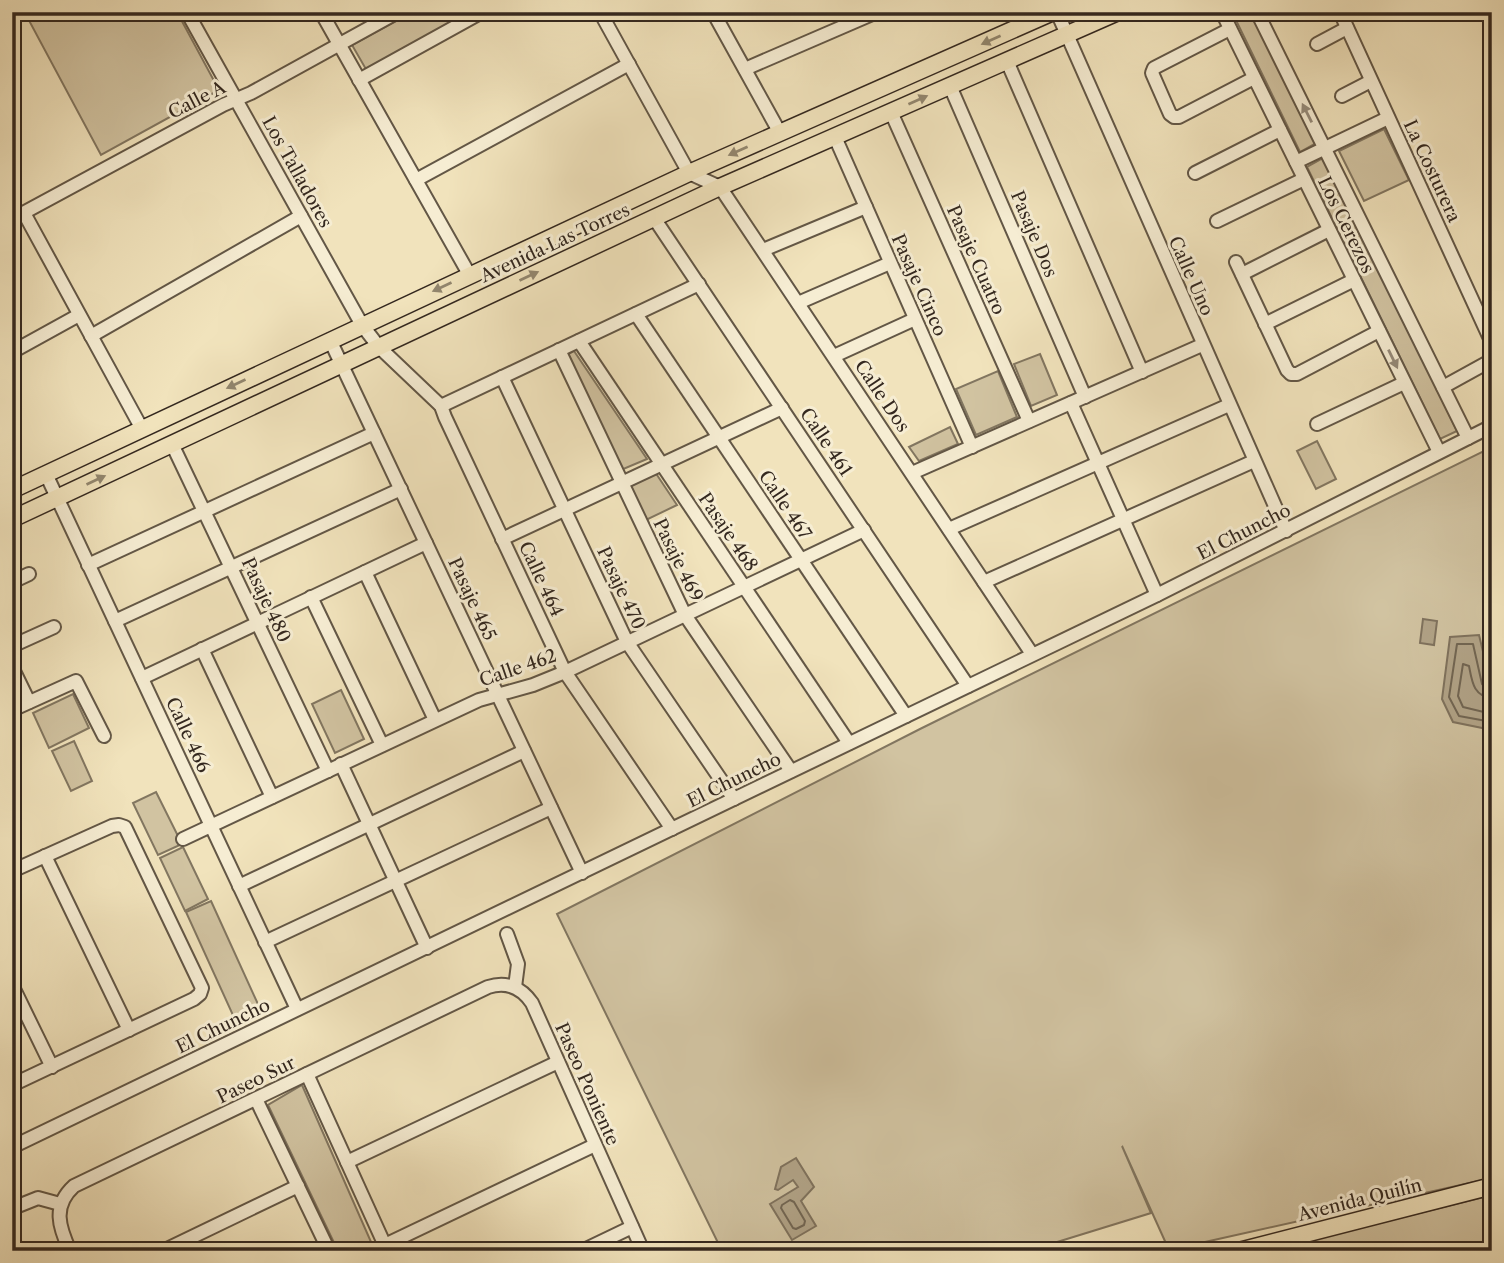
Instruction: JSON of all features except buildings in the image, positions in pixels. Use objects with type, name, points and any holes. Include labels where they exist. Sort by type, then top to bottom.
[{"type":"main road","name":"Avenida Las Torres","points":[[12,490],[689,173],[1055,12]]},
{"type":"main road","name":"Avenida Las Torres","points":[[12,519],[720,187],[1118,12]]},
{"type":"main road","name":"Avenida Quilín","points":[[1239,1251],[1492,1186]]},
{"type":"street","name":"Los Talladores","points":[[187,12],[362,325],[379,347]]},
{"type":"street","points":[[321,12],[469,274]]},
{"type":"street","name":"Calle A","points":[[18,216],[398,12]]},
{"type":"street","points":[[359,80],[482,12]]},
{"type":"street","points":[[600,12],[689,173],[720,187]]},
{"type":"street","points":[[745,69],[877,12]]},
{"type":"street","name":"Calle Uno","points":[[1055,12],[1286,531]]},
{"type":"street","name":"Los Cerezos","points":[[1222,12],[1439,453]]},
{"type":"street","name":"Los Cerezos","points":[[1257,12],[1468,438]]},
{"type":"street","name":"La Costurera","points":[[1340,12],[1492,344]]},
{"type":"street","points":[[715,13],[780,132]]},
{"type":"street","points":[[1317,44],[1347,28]]},
{"type":"street","points":[[1230,29],[1154,68],[1153,76],[1170,114],[1179,117],[1254,78]]},
{"type":"street","points":[[1007,61],[1142,372]]},
{"type":"street","points":[[416,180],[629,64]]},
{"type":"street","points":[[1342,96],[1371,81]]},
{"type":"street","name":"Pasaje Dos","points":[[950,86],[1085,397]]},
{"type":"street","name":"Pasaje Cuatro","points":[[891,112],[1029,421]]},
{"type":"street","points":[[1296,162],[1388,118]]},
{"type":"street","points":[[1195,173],[1280,130]]},
{"type":"street","name":"Pasaje Cinco","points":[[835,137],[972,447]]},
{"type":"street","points":[[1217,221],[1304,179]]},
{"type":"street","name":"Calle Dos","points":[[720,187],[1032,654]]},
{"type":"street","points":[[763,250],[866,206]]},
{"type":"street","points":[[18,216],[79,315],[142,429]]},
{"type":"street","points":[[91,336],[301,216]]},
{"type":"street","name":"Calle 461","points":[[654,218],[968,686]]},
{"type":"street","points":[[1242,274],[1329,230]]},
{"type":"street","points":[[1236,262],[1287,370],[1294,374],[1379,331]]},
{"type":"street","points":[[798,303],[890,263]]},
{"type":"street","points":[[1265,324],[1354,280]]},
{"type":"street","points":[[441,405],[699,284]]},
{"type":"street","name":"Calle 467","points":[[636,314],[906,716]]},
{"type":"street","points":[[12,352],[79,315]]},
{"type":"street","points":[[834,356],[915,319]]},
{"type":"street","name":"Pasaje 465","points":[[330,340],[582,873]]},
{"type":"street","name":"Pasaje 468","points":[[579,341],[849,743]]},
{"type":"street","points":[[912,473],[1202,345]]},
{"type":"street","name":"Calle 464","points":[[379,347],[441,405],[565,672],[672,829]]},
{"type":"street","name":"Pasaje 469","points":[[559,350],[685,615],[791,771]]},
{"type":"street","points":[[1443,387],[1492,360]]},
{"type":"street","name":"Pasaje 470","points":[[502,377],[627,642],[734,799]]},
{"type":"street","points":[[1317,424],[1404,383]]},
{"type":"street","points":[[1071,403],[1157,595]]},
{"type":"street","points":[[949,529],[1229,405]]},
{"type":"street","points":[[502,539],[782,408]]},
{"type":"street","name":"El Chuncho","points":[[12,1147],[1157,595],[1492,426]]},
{"type":"street","points":[[89,565],[374,433]]},
{"type":"street","name":"Pasaje 480","points":[[172,444],[328,771]]},
{"type":"street","points":[[984,582],[1254,461]]},
{"type":"street","name":"Calle 466","points":[[46,474],[298,1009]]},
{"type":"street","points":[[115,621],[401,489]]},
{"type":"street","name":"Calle 462","points":[[183,839],[479,700],[533,685],[565,672],[864,530]]},
{"type":"street","points":[[142,678],[426,543]]},
{"type":"street","points":[[365,572],[435,720]]},
{"type":"street","points":[[12,582],[29,574]]},
{"type":"street","points":[[312,597],[382,745]]},
{"type":"street","points":[[12,646],[54,627]]},
{"type":"street","points":[[202,649],[272,797]]},
{"type":"street","points":[[12,667],[29,702]]},
{"type":"street","points":[[12,710],[76,681],[104,736]]},
{"type":"street","points":[[239,886],[524,751]]},
{"type":"street","points":[[341,764],[427,948]]},
{"type":"street","points":[[265,942],[551,808]]},
{"type":"street","points":[[12,871],[112,826],[122,825],[130,832],[201,981],[202,991],[194,999],[12,1085]]},
{"type":"street","points":[[45,856],[129,1030]]},
{"type":"street","points":[[507,934],[518,964],[515,987]]},
{"type":"street","name":"Paseo Sur","points":[[60,1204],[68,1191],[80,1182],[488,987],[501,984],[515,987]]},
{"type":"street","points":[[12,985],[52,1067]]},
{"type":"street","name":"Paseo Poniente","points":[[515,987],[532,1003],[643,1251]]},
{"type":"street","points":[[347,1162],[558,1062]]},
{"type":"street","points":[[307,1074],[386,1248],[595,1144]]},
{"type":"street","points":[[256,1099],[329,1251]]},
{"type":"street","points":[[163,1251],[298,1186]]},
{"type":"street","points":[[18,1206],[38,1198],[60,1204],[59,1225],[70,1251]]},
{"type":"street","points":[[582,1251],[632,1227]]},
{"type":"shaded area","points":[[177,12],[219,90],[101,155],[25,13]]},
{"type":"shaded area","points":[[412,12],[472,12],[367,71],[352,45]]},
{"type":"shaded area","points":[[1232,12],[1250,12],[1316,143],[1300,152]]},
{"type":"shaded area","points":[[1384,129],[1409,180],[1364,201],[1339,151]]},
{"type":"shaded area","points":[[1325,157],[1457,431],[1440,439],[1307,167]]},
{"type":"shaded area","points":[[574,351],[647,459],[621,470],[567,355]]},
{"type":"shaded area","points":[[1040,354],[1057,395],[1031,406],[1014,364]]},
{"type":"shaded area","points":[[998,371],[1017,417],[976,435],[956,389]]},
{"type":"shaded area","points":[[950,427],[958,444],[919,461],[909,447]]},
{"type":"shaded area","points":[[1317,441],[1336,479],[1316,489],[1297,451]]},
{"type":"shaded area","points":[[1492,447],[1492,1178],[1169,1250],[1122,1146],[1151,1213],[1028,1251],[722,1251],[557,914],[920,729]]},
{"type":"shaded area","points":[[655,472],[677,505],[646,520],[627,484]]},
{"type":"shaded area","points":[[341,690],[364,739],[335,753],[312,704]]},
{"type":"shaded area","points":[[73,694],[89,728],[49,748],[33,713]]},
{"type":"shaded area","points":[[74,741],[92,781],[71,791],[52,751]]},
{"type":"shaded area","points":[[156,792],[182,844],[158,855],[133,803]]},
{"type":"shaded area","points":[[183,847],[208,899],[185,911],[160,858]]},
{"type":"shaded area","points":[[211,901],[262,1013],[237,1024],[186,912]]},
{"type":"shaded area","points":[[302,1085],[375,1251],[338,1251],[268,1105]]},
{"type":"shaded area","points":[[1492,1195],[1492,1251],[1266,1251]]},
{"type":"water","points":[[1423,619],[1437,621],[1434,645],[1420,643]]},
{"type":"water","points":[[1479,635],[1492,689],[1492,730],[1453,722],[1442,699],[1450,637]]},
{"type":"water","points":[[796,1158],[814,1187],[801,1201],[816,1226],[792,1240],[770,1204],[798,1187],[793,1180],[778,1190],[775,1189],[781,1167]]}]
